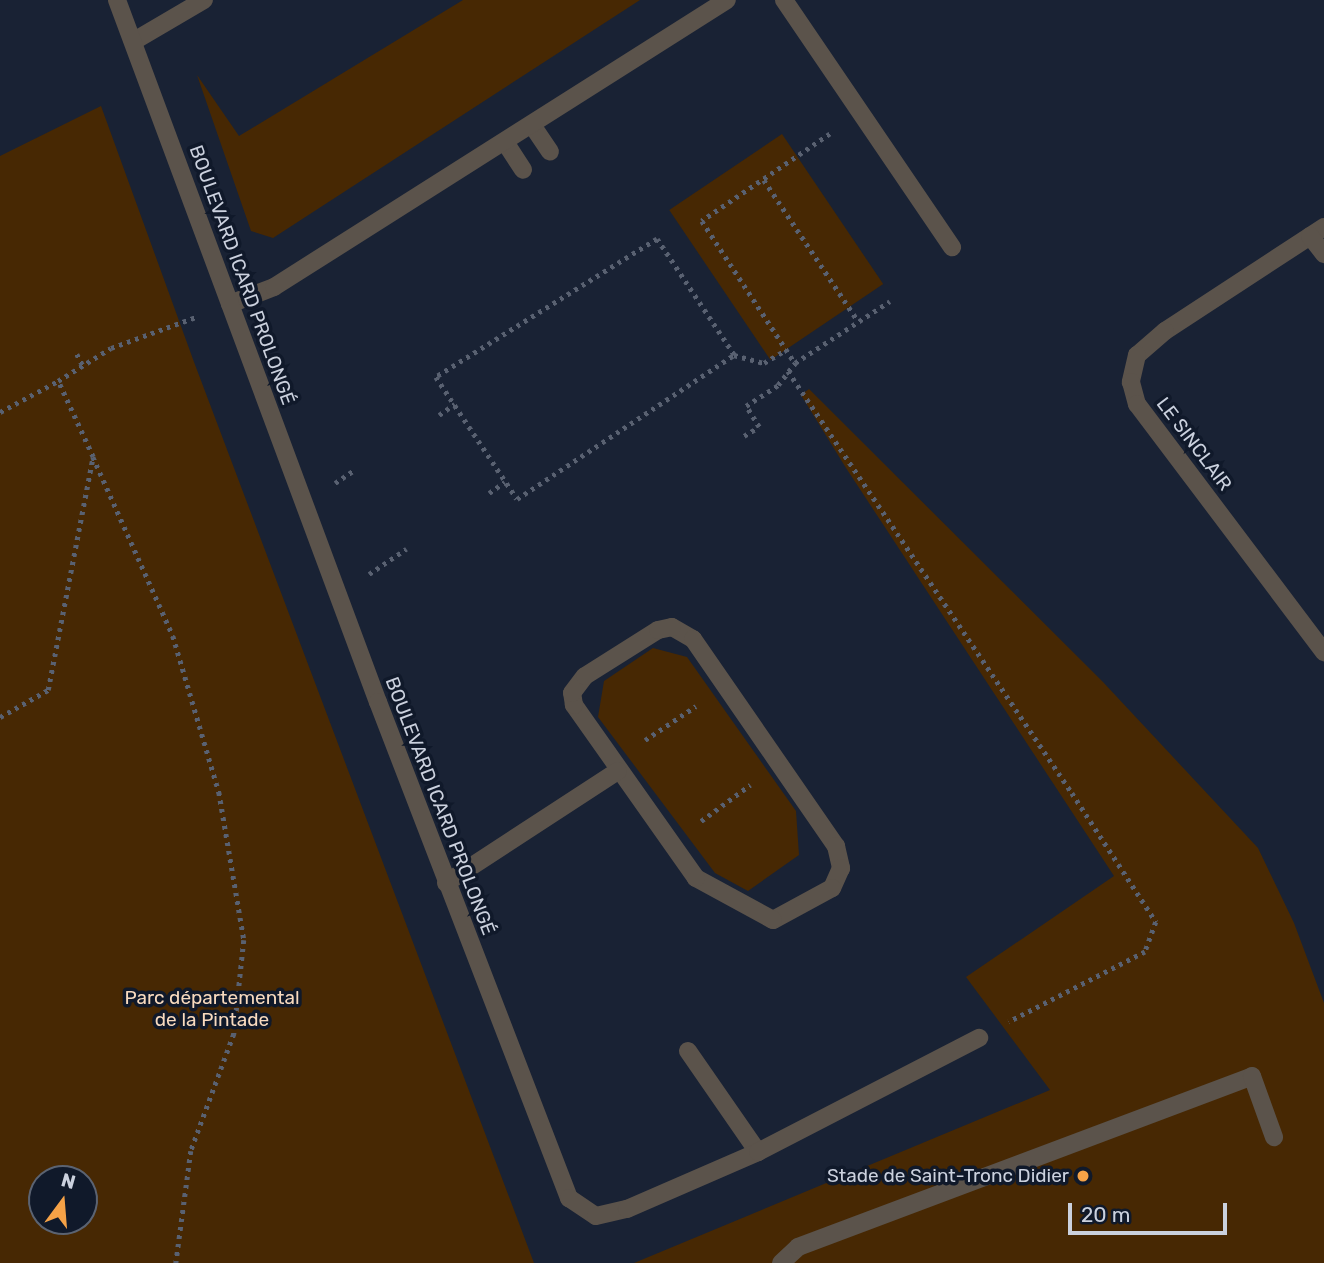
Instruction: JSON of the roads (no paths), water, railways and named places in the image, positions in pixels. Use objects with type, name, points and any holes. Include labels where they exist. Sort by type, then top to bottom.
[{"type":"street","name":"BOULEVARD ICARD PROLONGÉ","points":[[117,0],[446,883],[569,1198],[596,1216],[627,1209],[758,1152],[979,1038]]},
{"type":"street","points":[[134,41],[204,0]]},
{"type":"street","points":[[230,304],[274,287],[727,0]]},
{"type":"street","points":[[784,0],[952,247]]},
{"type":"street","points":[[532,125],[550,152]]},
{"type":"street","points":[[505,142],[523,170]]},
{"type":"street","name":"LE SINCLAIR","points":[[1324,254],[1317,231],[1165,331],[1137,355],[1131,382],[1137,404],[1324,652]]},
{"type":"street","points":[[672,627],[693,639],[836,846],[841,868],[832,888],[773,920],[696,878],[616,767],[574,705],[572,693],[585,676],[658,631],[672,627]]},
{"type":"street","points":[[446,883],[616,767]]},
{"type":"street","points":[[688,1051],[758,1152]]},
{"type":"street","points":[[781,1263],[798,1247],[1252,1076],[1274,1137]]},
{"type":"place","name":"Stade de Saint-Tronc Didier","points":[[1083,1176]]},
{"type":"park label","name":"Parc départemental de la Pintade","points":[[212,1009]]}]
